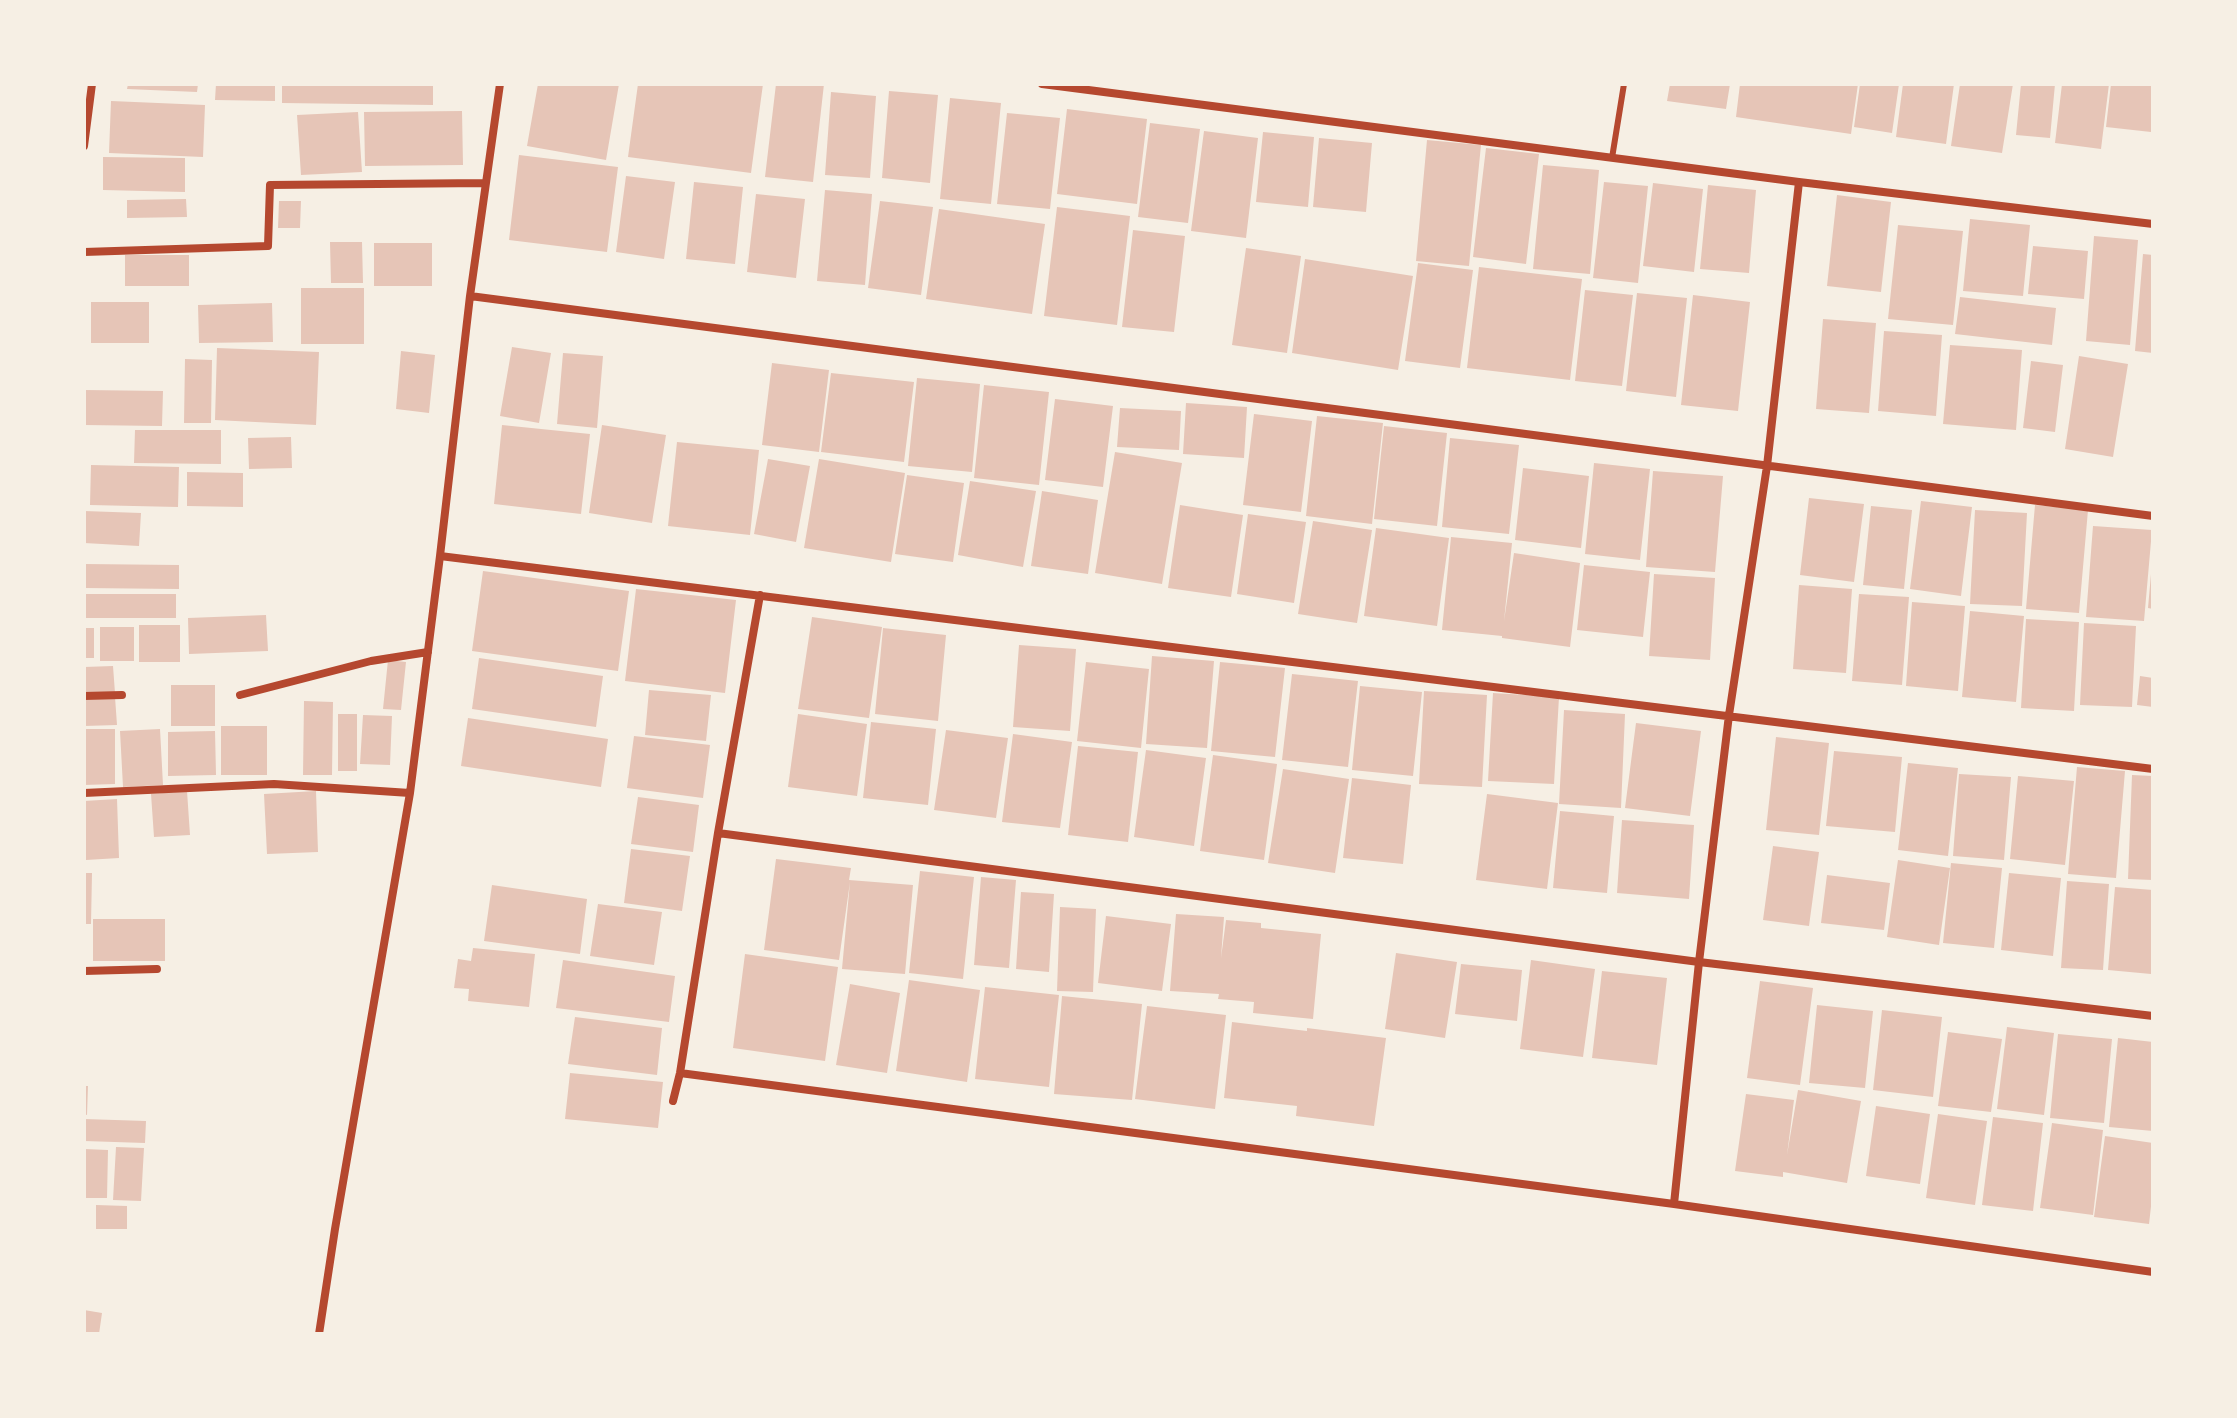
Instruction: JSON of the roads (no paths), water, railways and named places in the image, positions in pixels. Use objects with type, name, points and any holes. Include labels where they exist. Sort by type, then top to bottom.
[{"type":"street","points":[[84,146],[92,84]]},
{"type":"street","points":[[319,1334],[410,793],[470,296],[500,84]]},
{"type":"street","points":[[1042,84],[1799,182],[2153,224]]},
{"type":"street","points":[[1674,1204],[1729,715],[1767,466],[1799,182]]},
{"type":"street","points":[[84,252],[268,246],[270,185],[485,183]]},
{"type":"street","points":[[470,296],[2153,516]]},
{"type":"street","points":[[440,556],[2153,769]]},
{"type":"street","points":[[673,1101],[760,595]]},
{"type":"street","points":[[240,695],[371,661],[428,652]]},
{"type":"street","points":[[84,696],[122,695]]},
{"type":"street","points":[[84,793],[274,784],[410,793]]},
{"type":"street","points":[[718,833],[1699,962],[2153,1016]]},
{"type":"street","points":[[84,971],[157,969]]},
{"type":"street","points":[[680,1073],[1674,1204],[2153,1272]]},
{"type":"lane","points":[[1612,158],[1624,84]]}]
